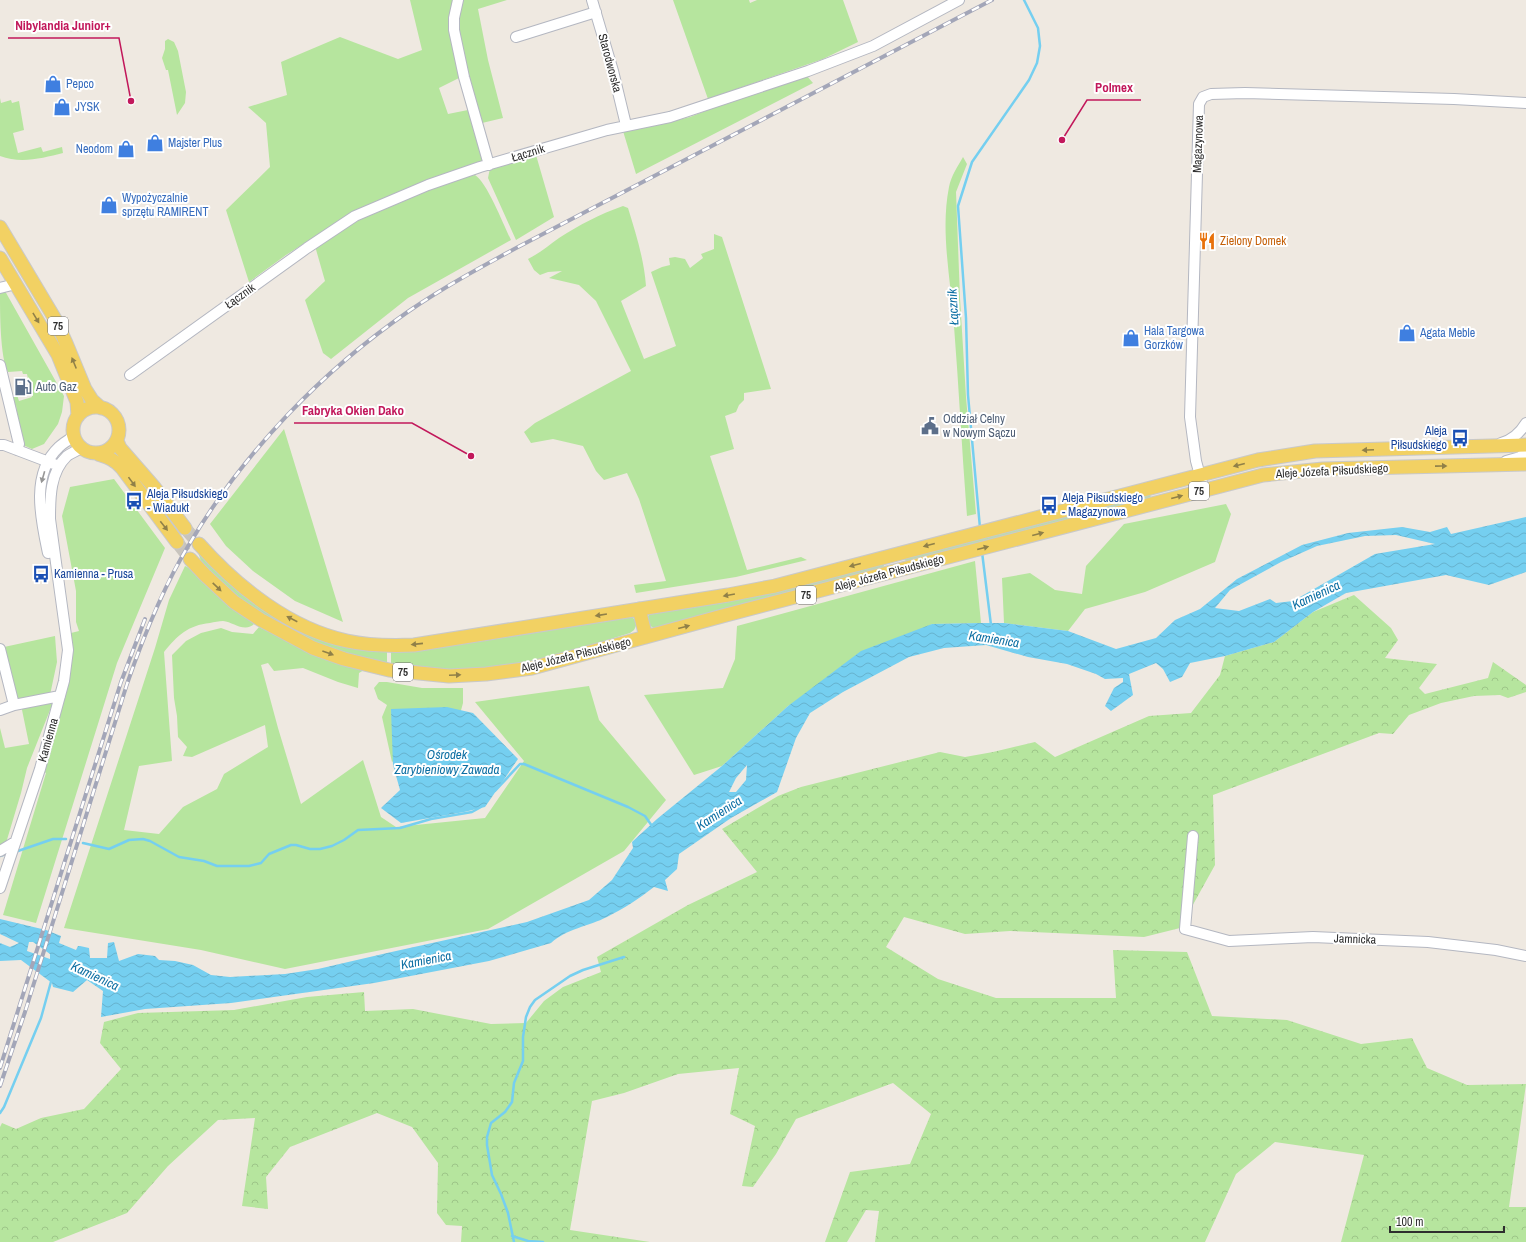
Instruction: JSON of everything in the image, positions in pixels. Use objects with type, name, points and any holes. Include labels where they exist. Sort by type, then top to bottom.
[{"type":"main road","name":"75","points":[[0,227],[55,319],[85,389],[92,400],[101,408],[110,411],[116,418],[119,432],[117,441]]},
{"type":"main road","name":"75","points":[[0,258],[58,355],[75,398],[78,416],[73,427],[74,436]]},
{"type":"main road","points":[[78,416],[87,409],[101,408]]},
{"type":"main road","points":[[74,436],[81,448],[116,461],[177,542]]},
{"type":"main road","points":[[98,454],[107,451],[117,441],[120,448],[154,487],[185,528]]},
{"type":"main road","name":"Aleje Józefa Piłsudskiego","points":[[198,544],[214,562],[246,590],[287,617],[330,636],[346,641],[390,646],[414,644],[639,609],[775,586],[1258,460],[1315,451],[1526,445]]},
{"type":"main road","points":[[1402,467],[1403,449]]},
{"type":"main road","name":"Aleje Józefa Piłsudskiego","points":[[190,559],[224,594],[234,602],[261,620],[313,648],[344,660],[389,670],[449,676],[532,668],[1262,475],[1323,469],[1526,464]]},
{"type":"main road","points":[[1157,486],[1161,501]]},
{"type":"main road","points":[[639,609],[646,637]]},
{"type":"street","points":[[458,0],[454,18],[454,30],[464,77],[489,165]]},
{"type":"street","name":"Starodworska","points":[[592,0],[613,71],[626,125]]},
{"type":"street","name":"Łącznik","points":[[130,375],[307,248],[355,216],[428,185],[489,165],[626,125],[670,117],[808,71],[873,46],[959,0]]},
{"type":"street","points":[[516,37],[596,12]]},
{"type":"street","name":"Magazynowa","points":[[1204,490],[1199,475],[1190,417],[1199,104],[1203,97],[1211,94],[1245,93],[1454,99],[1526,103]]},
{"type":"street","points":[[0,288],[16,284]]},
{"type":"street","points":[[0,365],[19,444],[17,450]]},
{"type":"street","name":"Aleje Józefa Piłsudskiego","points":[[1491,446],[1509,441],[1521,431],[1526,423]]},
{"type":"street","name":"Kamienna","points":[[59,587],[54,580],[40,511],[42,479],[48,463],[58,448],[74,436]]},
{"type":"street","points":[[0,445],[59,466]]},
{"type":"street","name":"Kamienna","points":[[0,888],[40,769],[64,682],[68,650],[50,519],[50,500],[53,481],[59,466],[68,456],[81,448]]},
{"type":"street","points":[[1491,465],[1520,458],[1526,454]]},
{"type":"street","points":[[0,649],[14,705]]},
{"type":"street","points":[[0,710],[14,705],[60,696]]},
{"type":"street","name":"Jamnicka","points":[[1193,836],[1185,929],[1229,941],[1313,937],[1428,942],[1496,950],[1526,956]]},
{"type":"street","points":[[0,851],[15,842]]},
{"type":"green space","points":[[410,0],[454,0],[461,77],[439,88],[448,114],[468,110],[484,161],[408,190],[405,189],[352,213],[286,255],[249,282],[226,210],[270,167],[266,123],[248,107],[287,95],[281,62],[340,37],[398,59],[422,50]]},
{"type":"green space","points":[[461,0],[507,0],[478,9],[488,60],[503,118],[482,123],[470,89],[457,27]]},
{"type":"green space","points":[[673,0],[749,0],[750,3],[757,0],[843,0],[858,42],[823,59],[708,99]]},
{"type":"green space","points":[[168,39],[174,42],[178,51],[186,92],[185,103],[177,115],[168,70],[166,70],[162,58],[165,49],[165,41]]},
{"type":"green space","points":[[806,75],[813,83],[636,174],[623,131],[649,127],[690,117],[756,91]]},
{"type":"green space","points":[[0,98],[1,103],[11,100],[12,103],[19,101],[24,130],[13,133],[18,153],[41,147],[43,152],[62,147],[63,153],[24,160],[16,160],[0,156]]},
{"type":"green space","points":[[536,155],[554,217],[516,240],[488,178],[490,168]]},
{"type":"green space","points":[[963,157],[967,164],[956,192],[966,397],[976,514],[967,516],[954,326],[946,239],[947,204],[950,183]]},
{"type":"green space","points":[[475,175],[480,179],[490,195],[511,240],[408,298],[331,359],[323,353],[305,300],[325,281],[315,246],[357,221],[386,207],[448,182]]},
{"type":"green space","points":[[623,206],[628,208],[637,237],[642,256],[646,286],[621,301],[644,359],[676,346],[651,272],[670,265],[669,258],[675,257],[685,259],[690,268],[703,258],[701,254],[714,249],[714,234],[722,237],[771,389],[744,393],[744,400],[739,405],[736,412],[725,416],[734,449],[710,456],[747,570],[801,557],[807,560],[736,577],[636,593],[634,585],[666,581],[639,499],[627,473],[604,480],[596,471],[583,446],[553,439],[531,443],[524,432],[535,423],[631,371],[596,301],[579,285],[549,278],[562,271],[548,272],[540,275],[534,270],[528,259],[582,224]]},
{"type":"green space","points":[[5,291],[64,396],[62,412],[58,424],[44,444],[32,449],[23,445],[18,425],[16,405],[14,405],[14,396],[17,395],[19,401],[32,397],[27,374],[23,374],[22,371],[8,372],[3,356],[0,292]]},
{"type":"green space","points":[[284,429],[343,622],[295,601],[253,571],[226,546],[210,524]]},
{"type":"green space","points":[[114,479],[165,548],[117,663],[36,923],[3,915],[46,773],[42,770],[70,676],[71,633],[79,631],[76,622],[76,591],[62,516],[70,487]]},
{"type":"green space","points":[[1150,494],[1151,498],[907,562],[903,558]]},
{"type":"green space","points":[[1226,504],[1231,514],[1215,562],[1145,592],[1085,609],[1068,631],[1004,623],[1002,578],[1030,573],[1055,590],[1082,594],[1086,566],[1124,524]]},
{"type":"green space","points":[[197,549],[265,609],[387,650],[387,666],[330,650],[241,602],[201,561]]},
{"type":"green space","points":[[975,561],[981,623],[932,624],[788,706],[722,766],[694,775],[644,695],[723,688],[735,659],[737,626]]},
{"type":"green space","points":[[885,562],[883,568],[657,629],[650,626],[647,618],[650,613]]},
{"type":"green space","points":[[185,566],[191,569],[255,623],[251,626],[243,627],[223,621],[195,626],[178,636],[164,652],[172,761],[139,766],[124,830],[159,834],[183,807],[217,789],[224,774],[268,747],[265,725],[192,757],[183,756],[187,747],[178,737],[172,655],[186,641],[201,633],[221,628],[232,632],[253,634],[259,627],[302,647],[364,670],[359,673],[358,688],[303,668],[274,671],[268,663],[261,665],[301,804],[363,760],[381,817],[396,827],[485,818],[524,761],[475,702],[589,686],[599,720],[666,800],[624,851],[488,929],[285,969],[201,950],[64,928],[155,648],[169,600]]},
{"type":"green space","points":[[1354,595],[1391,628],[1398,640],[1385,658],[1437,664],[1419,688],[1425,694],[1488,678],[1493,662],[1526,685],[1526,692],[1508,698],[1500,695],[1474,696],[1441,703],[1409,715],[1393,734],[1379,733],[1213,795],[1215,865],[1180,928],[1144,937],[1010,931],[965,934],[904,917],[886,947],[938,979],[996,998],[1116,998],[1113,950],[1187,952],[1212,1016],[1287,1020],[1361,1044],[1412,1038],[1427,1068],[1467,1085],[1526,1084],[1509,1207],[1526,1207],[1526,1242],[1341,1242],[1364,1155],[1275,1142],[1236,1174],[1205,1242],[875,1242],[879,1211],[866,1210],[847,1242],[825,1242],[850,1172],[910,1164],[931,1114],[893,1083],[796,1119],[776,1154],[753,1187],[742,1186],[755,1126],[730,1114],[739,1068],[678,1074],[624,1093],[592,1101],[570,1230],[650,1242],[461,1242],[462,1226],[446,1225],[437,1213],[438,1163],[412,1127],[377,1113],[290,1147],[266,1177],[268,1209],[242,1206],[255,1118],[218,1120],[168,1166],[127,1213],[53,1242],[0,1242],[0,1127],[2,1123],[16,1129],[41,1118],[84,1109],[121,1069],[100,1043],[104,1022],[138,1013],[234,1010],[307,997],[364,992],[365,1011],[413,1009],[491,1024],[526,1023],[544,1001],[563,987],[601,972],[597,957],[688,905],[757,872],[722,829],[778,796],[801,787],[940,752],[965,757],[1035,742],[1055,757],[1149,716],[1191,713],[1220,675],[1225,656],[1274,642],[1313,612]]},
{"type":"green space","points":[[631,616],[636,624],[634,630],[630,633],[536,662],[453,672],[391,666],[391,650]]},
{"type":"green space","points":[[55,636],[57,662],[50,695],[15,701],[4,647]]},
{"type":"green space","points":[[379,682],[422,688],[463,688],[463,703],[459,718],[408,750],[392,762],[382,717],[387,705],[378,699],[374,688]]},
{"type":"green space","points":[[54,700],[27,768],[6,843],[0,845],[0,728],[5,748],[29,744],[21,705]]},
{"type":"water","name":"Kamienica","points":[[1526,517],[1526,572],[1489,585],[1446,575],[1346,593],[1313,612],[1274,642],[1225,656],[1190,663],[1182,677],[1170,682],[1163,669],[1156,663],[1129,674],[1133,695],[1111,711],[1105,706],[1114,688],[1123,682],[1123,678],[1105,679],[1096,674],[1067,664],[1028,657],[986,645],[944,648],[909,657],[843,692],[810,713],[796,738],[777,792],[731,818],[679,854],[677,869],[665,880],[668,891],[654,887],[613,914],[564,934],[551,943],[489,961],[374,983],[231,1003],[145,1009],[101,1017],[103,991],[87,980],[73,992],[53,987],[52,983],[21,960],[0,961],[0,943],[10,947],[19,943],[0,934],[0,919],[46,930],[61,936],[59,943],[76,950],[78,946],[89,948],[90,958],[107,958],[108,943],[114,942],[119,961],[138,954],[155,956],[159,960],[175,961],[193,965],[211,975],[230,977],[285,974],[318,969],[527,922],[589,900],[612,880],[633,848],[632,842],[657,819],[722,766],[788,706],[861,651],[932,624],[981,623],[1004,623],[1068,631],[1116,649],[1156,638],[1175,620],[1200,609],[1237,579],[1302,545],[1348,533],[1402,527],[1430,532],[1447,527],[1451,534]],"holes":[[[1396,535],[1435,544],[1375,554],[1293,601],[1276,603],[1270,599],[1239,611],[1215,608],[1230,590],[1281,562],[1317,546],[1365,536]],[[747,765],[746,780],[736,792],[729,792],[736,778]],[[29,942],[33,942],[50,954],[50,959],[27,951]]]},
{"type":"water","name":"Ośrodek Zarybieniowy Zawada","points":[[447,707],[473,713],[518,759],[485,807],[401,823],[381,808],[400,790],[393,765],[391,709]]},
{"type":"waterway","name":"Łącznik","points":[[980,528],[968,395],[966,318],[958,206],[972,162],[1029,80],[1037,63],[1040,46],[1038,28],[1024,0]]},
{"type":"waterway","name":"Łącznik","points":[[982,552],[991,625]]},
{"type":"waterway","points":[[495,791],[520,764],[524,764],[628,807],[645,816],[652,826]]},
{"type":"waterway","points":[[83,843],[109,849],[129,840],[143,839],[150,841],[179,857],[204,861],[217,866],[249,866],[261,863],[269,854],[291,845],[310,849],[320,849],[332,846],[358,830],[400,828],[431,819],[472,812],[481,807]]},
{"type":"waterway","points":[[18,851],[53,839],[66,839]]},
{"type":"waterway","points":[[0,856],[6,854]]},
{"type":"waterway","points":[[514,1242],[508,1213],[492,1175],[487,1137],[491,1123],[505,1112],[512,1102],[514,1083],[523,1061],[523,1037],[526,1017],[535,1000],[570,976],[583,970],[624,957]]},
{"type":"waterway","points":[[0,1113],[4,1107],[41,1018],[52,978]]},
{"type":"waterway","points":[[512,1236],[528,1241],[543,1242]]},
{"type":"tunnel","points":[[185,528],[199,544]]},
{"type":"tunnel","points":[[177,542],[190,559]]},
{"type":"railway","points":[[0,1086],[25,1012],[127,684],[140,647],[171,577],[211,509],[260,445],[287,415],[316,387],[377,334],[449,285],[518,247],[992,0]]},
{"type":"railway","points":[[0,1068],[121,682],[145,619]]},
{"type":"place","name":"Pepco","points":[[53,84]]},
{"type":"place","name":"Nibylandia Junior+","points":[[131,101]]},
{"type":"place","name":"JYSK","points":[[62,107]]},
{"type":"place","name":"Polmex","points":[[1062,140]]},
{"type":"place","name":"Majster Plus","points":[[155,143]]},
{"type":"place","name":"Neodom","points":[[126,149]]},
{"type":"place","name":"Wypożyczalnie sprzętu RAMIRENT","points":[[109,205]]},
{"type":"place","name":"Zielony Domek","points":[[1207,241]]},
{"type":"place","name":"Agata Meble","points":[[1407,333]]},
{"type":"place","name":"Hala Targowa Gorzków","points":[[1131,338]]},
{"type":"place","name":"Auto Gaz","points":[[23,387]]},
{"type":"place","name":"Oddział Celny w Nowym Sączu","points":[[930,426]]},
{"type":"place","name":"Aleja Piłsudskiego","points":[[1460,438]]},
{"type":"place","name":"Fabryka Okien Dako","points":[[471,456]]},
{"type":"place","name":"Aleja Piłsudskiego - Wiadukt","points":[[134,501]]},
{"type":"place","name":"Aleja Piłsudskiego - Magazynowa","points":[[1049,505]]},
{"type":"place","name":"Kamienna - Prusa","points":[[41,574]]}]
